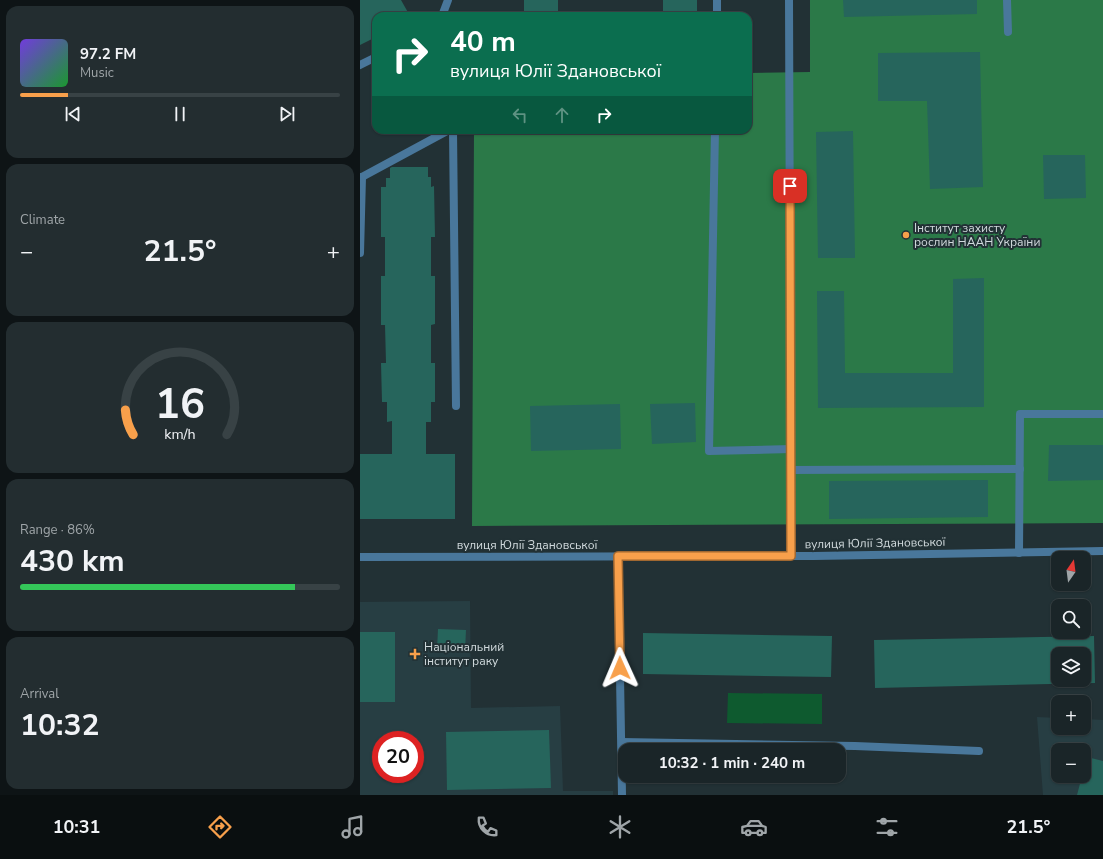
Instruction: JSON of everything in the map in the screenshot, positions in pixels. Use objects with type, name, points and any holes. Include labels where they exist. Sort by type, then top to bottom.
[{"type":"street","points":[[444,12],[448,0]]},
{"type":"street","points":[[717,0],[717,12]]},
{"type":"street","points":[[789,0],[791,556]]},
{"type":"street","points":[[1007,0],[1008,32]]},
{"type":"street","points":[[360,65],[372,58]]},
{"type":"street","points":[[360,252],[361,178],[441,134]]},
{"type":"street","points":[[453,134],[456,406]]},
{"type":"street","points":[[715,134],[709,451],[791,449]]},
{"type":"street","points":[[1019,553],[1020,414],[1103,414]]},
{"type":"street","points":[[791,470],[1020,469]]},
{"type":"street","name":"вулиця Юлії Здановської","points":[[360,558],[791,556],[1103,552]]},
{"type":"street","points":[[618,556],[622,795]]},
{"type":"street","points":[[622,742],[855,746],[979,751]]},
{"type":"shaded area","name":"Національний інститут раку","points":[[470,601],[471,708],[560,706],[563,791],[613,791],[613,795],[360,795],[360,602]]},
{"type":"shaded area","points":[[1037,717],[1051,718],[1051,735],[1091,735],[1091,719],[1103,720],[1103,795],[1043,795]]},
{"type":"green space","points":[[810,0],[1103,0],[1103,523],[472,526],[474,134],[752,134],[752,73],[810,72]]},
{"type":"green space","points":[[728,693],[822,694],[822,724],[727,723]]},
{"type":"building","points":[[360,0],[401,0],[408,12],[372,12],[372,39],[360,45]]},
{"type":"building","points":[[524,0],[558,0],[558,12],[524,12]]},
{"type":"building","points":[[663,0],[697,0],[697,12],[663,12]]},
{"type":"building","points":[[843,0],[977,0],[977,14],[844,17]]},
{"type":"building","points":[[980,52],[983,187],[930,189],[927,101],[878,101],[878,53]]},
{"type":"building","points":[[853,131],[855,258],[818,258],[816,132]]},
{"type":"building","points":[[1043,155],[1085,155],[1086,198],[1044,199]]},
{"type":"building","points":[[428,167],[428,177],[431,177],[431,187],[434,186],[435,237],[431,237],[431,276],[435,276],[435,324],[431,325],[431,363],[435,363],[435,402],[431,402],[431,422],[426,422],[426,454],[455,454],[455,519],[360,519],[360,454],[392,454],[392,421],[387,422],[387,402],[382,402],[381,363],[386,363],[385,325],[381,325],[381,276],[385,276],[385,237],[381,237],[381,187],[386,187],[386,178],[390,178],[390,168]]},
{"type":"building","points":[[984,278],[984,407],[818,408],[817,291],[844,291],[845,373],[953,373],[953,279]]},
{"type":"building","points":[[695,403],[696,442],[652,444],[650,404]]},
{"type":"building","points":[[620,404],[621,449],[531,451],[530,406]]},
{"type":"building","points":[[1049,445],[1103,445],[1103,480],[1048,481]]},
{"type":"building","points":[[988,480],[988,517],[829,519],[829,481]]},
{"type":"building","points":[[438,629],[466,630],[465,651],[437,650]]},
{"type":"building","points":[[360,632],[395,632],[395,702],[360,702]]},
{"type":"building","points":[[643,633],[832,636],[831,677],[643,674]]},
{"type":"building","points":[[1091,636],[1094,636],[1095,683],[1091,683],[1091,647],[1051,647],[1051,684],[875,688],[874,640],[1051,637],[1051,639],[1091,639]]},
{"type":"building","points":[[549,730],[551,788],[447,790],[446,732]]},
{"type":"building","points":[[1091,758],[1103,761],[1103,795],[1077,795],[1080,783],[1091,783]]},
{"type":"place","name":"Інститут захисту рослин НААН України","points":[[906,235]]},
{"type":"place","name":"Національний інститут раку","points":[[415,654]]},
{"type":"route","points":[[620,668],[618,556],[791,556],[790,186]]}]
